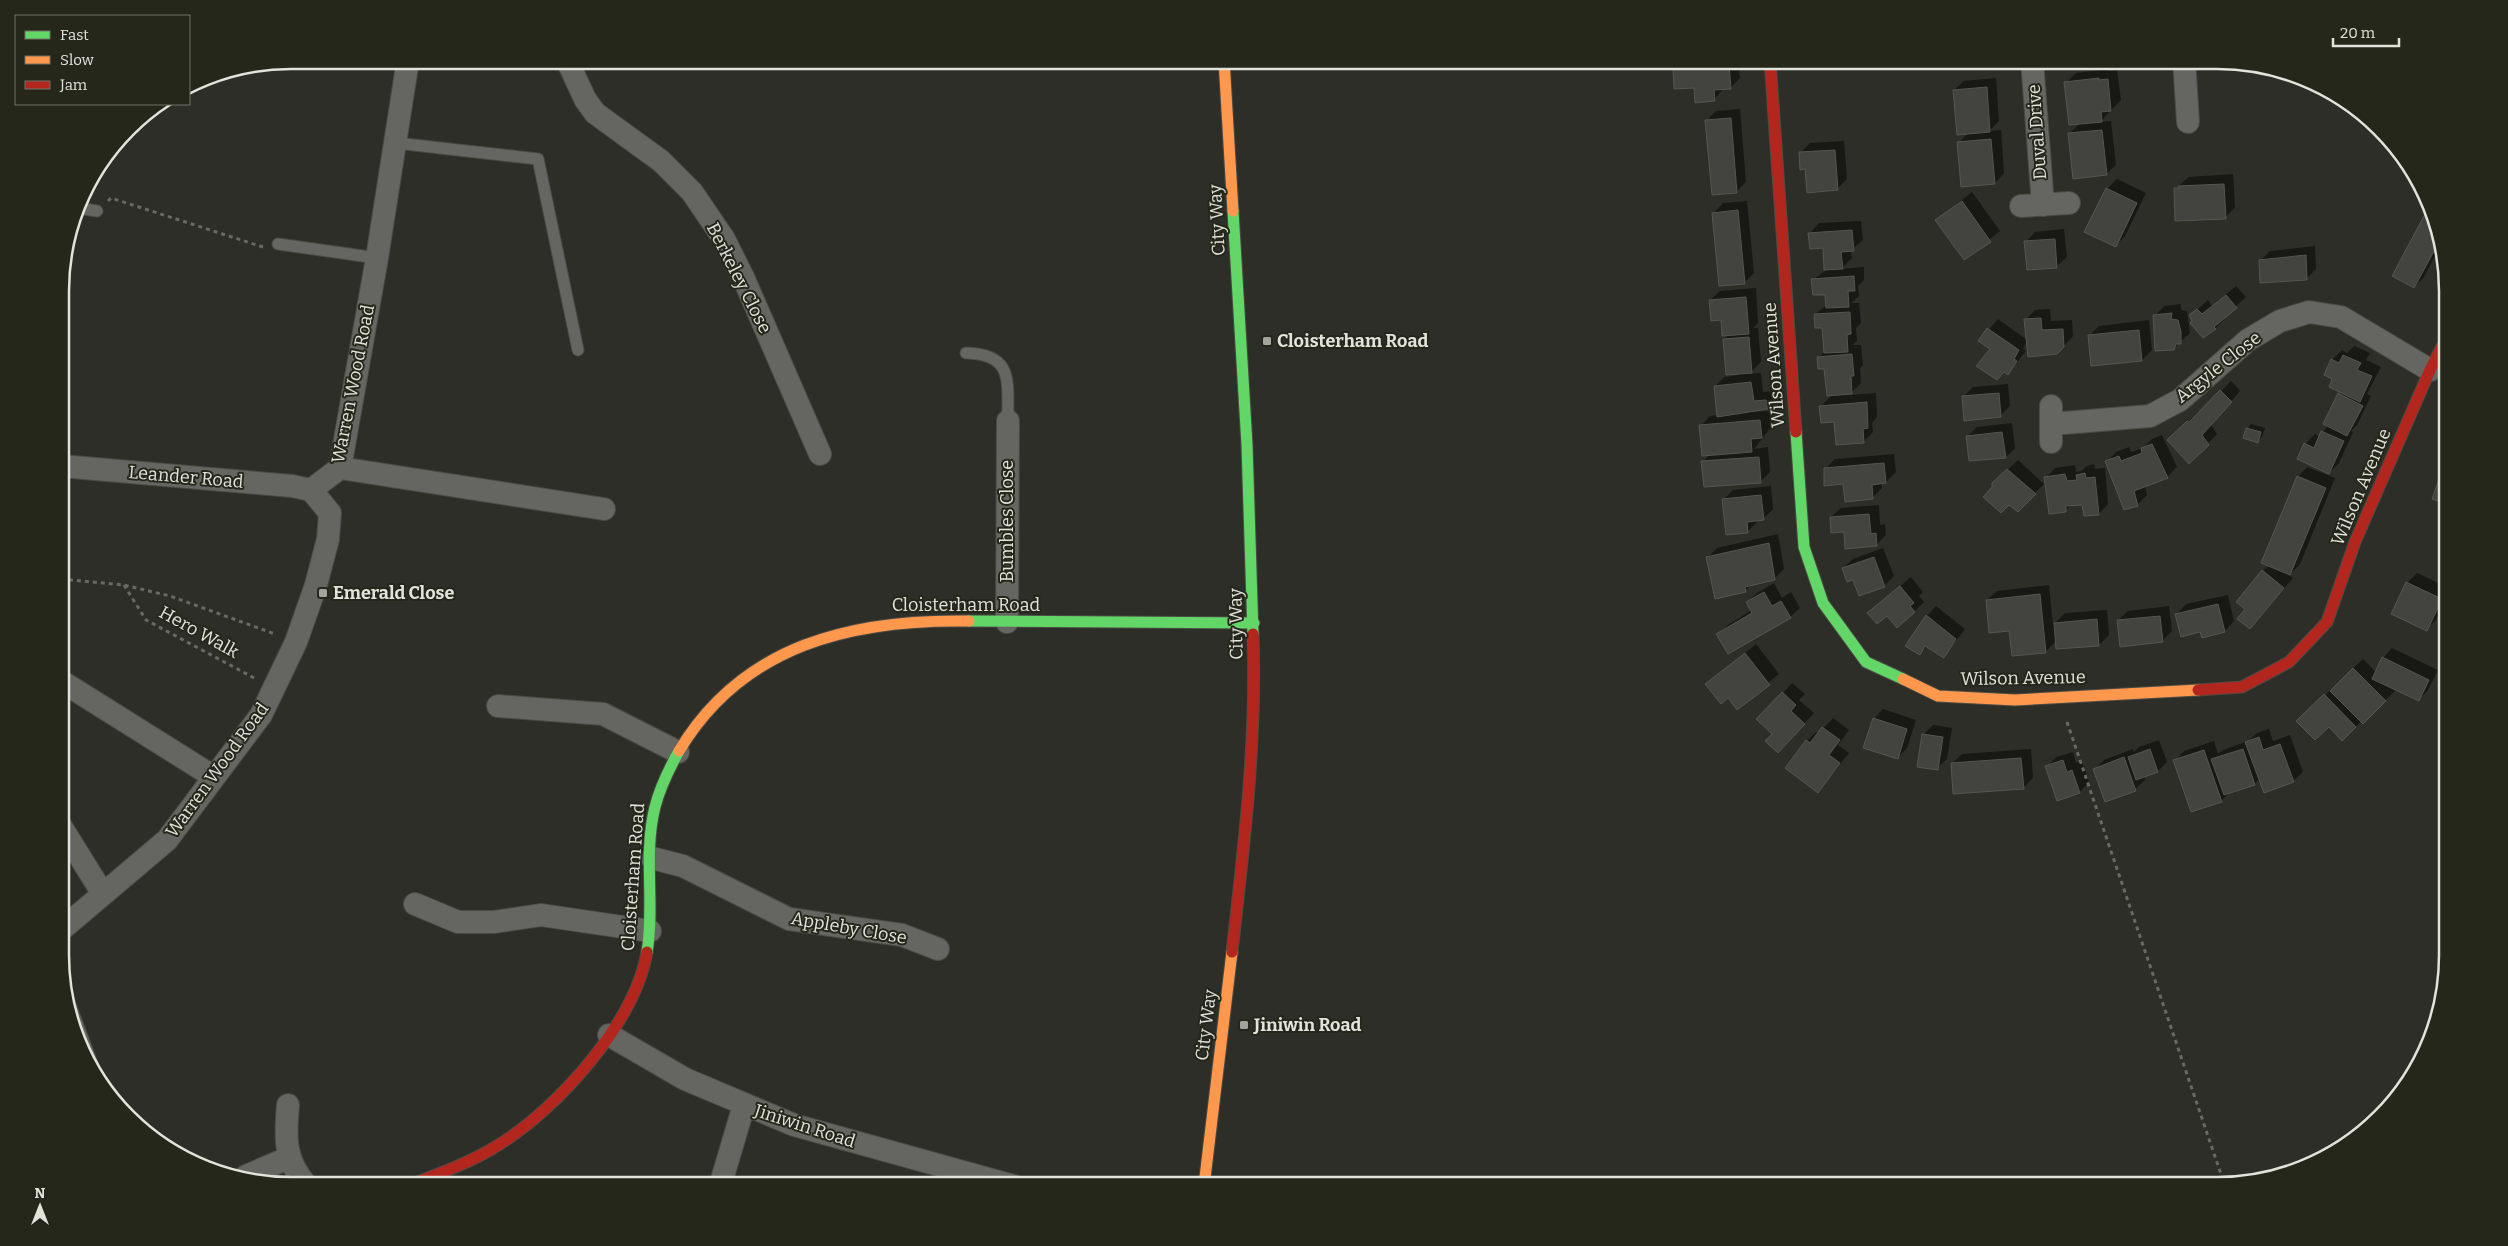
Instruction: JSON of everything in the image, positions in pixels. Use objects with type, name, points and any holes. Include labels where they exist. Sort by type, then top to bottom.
[{"type":"street","name":"Warren Wood Road","points":[[69,923],[167,840],[261,715],[296,642],[316,586],[328,539],[330,513],[311,490],[340,468],[377,258],[407,69]]},
{"type":"street","name":"Berkeley Close","points":[[571,69],[585,99],[595,113],[661,161],[692,192],[724,239],[743,277],[820,454]]},
{"type":"street","name":"City Way","points":[[1205,1177],[1244,837],[1252,737],[1254,623],[1247,445],[1225,69]]},
{"type":"street","name":"Wilson Avenue","points":[[1771,69],[1804,547],[1823,603],[1866,662],[1938,696],[2015,700],[2242,686],[2289,662],[2328,622],[2355,542],[2439,353]]},
{"type":"street","name":"Duval Drive","points":[[2032,69],[2032,205],[2069,203]]},
{"type":"street","points":[[2185,69],[2188,122]]},
{"type":"street","name":"Argyle Close","points":[[2051,424],[2150,416],[2180,400],[2248,340],[2280,321],[2309,312],[2341,317],[2430,370]]},
{"type":"street","name":"Bumbles Close","points":[[1007,622],[1008,421]]},
{"type":"street","name":"Leander Road","points":[[69,467],[292,486],[311,490]]},
{"type":"street","points":[[340,468],[604,509]]},
{"type":"street","name":"Cloisterham Road","points":[[427,1177],[500,1145],[556,1101],[582,1071],[609,1034],[641,975],[650,931],[651,829],[656,798],[678,752],[717,704],[746,678],[811,642],[886,622],[954,620],[1254,623]]},
{"type":"street","points":[[69,687],[214,777]]},
{"type":"street","points":[[498,706],[603,714],[678,752]]},
{"type":"street","points":[[69,839],[103,894]]},
{"type":"street","name":"Appleby Close","points":[[652,858],[683,866],[789,919],[902,935],[938,949]]},
{"type":"street","points":[[415,904],[458,922],[494,922],[541,915],[650,931]]},
{"type":"street","name":"Jiniwin Road","points":[[609,1034],[685,1079],[744,1106],[794,1125],[950,1177]]},
{"type":"street","points":[[288,1105],[286,1139],[288,1158],[301,1177]]},
{"type":"street","points":[[723,1177],[744,1106]]},
{"type":"street","points":[[252,1174],[288,1158]]},
{"type":"lane","points":[[396,143],[538,159],[578,350]]},
{"type":"lane","points":[[85,209],[97,212]]},
{"type":"lane","points":[[278,244],[377,258]]},
{"type":"lane","points":[[966,353],[984,353],[1002,364],[1006,373],[1008,421]]},
{"type":"path","points":[[97,212],[111,198],[260,248],[278,244]]},
{"type":"path","name":"Hero Walk","points":[[69,580],[124,585],[170,596],[296,642]]},
{"type":"path","name":"Hero Walk","points":[[124,585],[146,620],[274,688]]},
{"type":"path","points":[[2059,697],[2222,1177]]},
{"type":"building","points":[[1673,69],[1729,69],[1731,89],[1714,90],[1715,101],[1695,103],[1694,88],[1674,89]]},
{"type":"building","points":[[2099,78],[2099,80],[2108,79],[2111,111],[2101,112],[2102,122],[2069,125],[2064,82]]},
{"type":"building","points":[[1987,87],[1990,132],[1957,135],[1953,90]]},
{"type":"building","points":[[1731,118],[1737,193],[1712,195],[1705,120]]},
{"type":"building","points":[[2102,130],[2107,175],[2073,179],[2068,133]]},
{"type":"building","points":[[1991,139],[1995,184],[1961,187],[1957,142]]},
{"type":"building","points":[[1835,150],[1838,190],[1807,193],[1805,169],[1800,170],[1799,152]]},
{"type":"building","points":[[2224,184],[2226,219],[2175,221],[2174,188],[2179,188],[2178,186]]},
{"type":"building","points":[[2106,188],[2137,203],[2116,247],[2084,232]]},
{"type":"building","points":[[1962,201],[1991,242],[1964,260],[1935,220]]},
{"type":"building","points":[[1738,210],[1745,284],[1719,286],[1712,213]]},
{"type":"building","points":[[2425,214],[2435,249],[2414,288],[2392,276]]},
{"type":"building","points":[[1852,230],[1854,251],[1841,252],[1843,269],[1824,270],[1823,248],[1810,249],[1808,233]]},
{"type":"building","points":[[2055,239],[2057,268],[2027,270],[2024,241]]},
{"type":"building","points":[[2306,255],[2307,280],[2260,283],[2259,260]]},
{"type":"building","points":[[1854,276],[1855,291],[1848,291],[1849,307],[1826,308],[1825,295],[1813,295],[1811,279]]},
{"type":"building","points":[[2226,295],[2237,308],[2214,327],[2216,329],[2203,338],[2190,323],[2192,321],[2189,315],[2197,309],[2202,314]]},
{"type":"building","points":[[1746,297],[1749,334],[1722,336],[1721,320],[1711,321],[1709,300]]},
{"type":"building","points":[[1850,312],[1851,334],[1847,335],[1848,352],[1824,353],[1822,328],[1815,328],[1814,314]]},
{"type":"building","points":[[2172,313],[2171,319],[2178,320],[2181,344],[2176,344],[2174,350],[2155,351],[2153,315]]},
{"type":"building","points":[[2041,318],[2042,330],[2063,329],[2064,347],[2057,354],[2028,357],[2024,319]]},
{"type":"building","points":[[1987,328],[2019,350],[2014,359],[2017,361],[2008,375],[2004,372],[1997,380],[1976,366],[1990,349],[1978,341]]},
{"type":"building","points":[[2139,330],[2142,361],[2091,366],[2088,335]]},
{"type":"building","points":[[1749,337],[1752,373],[1726,375],[1723,339]]},
{"type":"building","points":[[1852,354],[1854,376],[1851,376],[1852,394],[1827,396],[1824,369],[1818,369],[1817,357]]},
{"type":"building","points":[[2343,355],[2361,363],[2357,370],[2372,376],[2360,402],[2329,387],[2332,379],[2324,375],[2331,359],[2339,363]]},
{"type":"building","points":[[1751,382],[1754,401],[1766,400],[1768,409],[1717,417],[1714,386]]},
{"type":"building","points":[[2220,390],[2232,402],[2202,435],[2209,445],[2189,464],[2167,440],[2187,421],[2189,422]]},
{"type":"building","points":[[1999,393],[2001,417],[1964,421],[1962,396]]},
{"type":"building","points":[[2338,393],[2363,406],[2347,436],[2323,424]]},
{"type":"building","points":[[1867,402],[1868,428],[1863,429],[1864,443],[1836,445],[1834,422],[1821,423],[1819,406]]},
{"type":"building","points":[[1760,420],[1762,438],[1751,439],[1752,452],[1702,456],[1699,425]]},
{"type":"building","points":[[2246,428],[2261,432],[2258,443],[2243,438]]},
{"type":"building","points":[[2321,431],[2344,441],[2329,474],[2297,459],[2304,443],[2314,448]]},
{"type":"building","points":[[2002,432],[2006,458],[1969,461],[1966,436]]},
{"type":"building","points":[[2152,444],[2168,478],[2134,491],[2138,506],[2124,510],[2105,461],[2119,456],[2121,461],[2142,453],[2141,448]]},
{"type":"building","points":[[1759,457],[1761,483],[1704,487],[1701,461]]},
{"type":"building","points":[[1884,463],[1886,483],[1872,485],[1873,499],[1845,502],[1843,484],[1824,486],[1824,468]]},
{"type":"building","points":[[2007,469],[2036,494],[2018,512],[2009,505],[2001,513],[1983,497],[1992,487],[1992,483]]},
{"type":"building","points":[[2085,473],[2086,478],[2095,477],[2099,515],[2084,516],[2082,505],[2066,506],[2066,512],[2049,514],[2044,477],[2065,474],[2067,481],[2077,480],[2076,475]]},
{"type":"building","points":[[2297,476],[2326,488],[2290,575],[2261,563]]},
{"type":"building","points":[[2439,479],[2439,501],[2432,499]]},
{"type":"building","points":[[1761,495],[1764,520],[1747,522],[1748,533],[1726,535],[1722,499]]},
{"type":"building","points":[[1869,514],[1871,534],[1876,533],[1877,546],[1845,549],[1844,532],[1831,533],[1830,517]]},
{"type":"building","points":[[1769,543],[1775,580],[1745,587],[1746,592],[1715,599],[1706,557]]},
{"type":"building","points":[[1874,557],[1885,587],[1859,596],[1853,580],[1847,582],[1842,568]]},
{"type":"building","points":[[2262,570],[2284,588],[2250,629],[2237,619],[2245,609],[2236,602]]},
{"type":"building","points":[[2406,582],[2439,598],[2439,605],[2427,631],[2391,614]]},
{"type":"building","points":[[1900,586],[1914,603],[1910,606],[1915,612],[1897,628],[1887,616],[1877,624],[1867,613]]},
{"type":"building","points":[[1764,592],[1772,606],[1781,601],[1791,618],[1728,654],[1716,634],[1752,613],[1746,602]]},
{"type":"building","points":[[2040,594],[2046,653],[2012,656],[2009,631],[1989,633],[1986,600]]},
{"type":"building","points":[[2218,604],[2225,632],[2202,638],[2200,632],[2181,637],[2175,614]]},
{"type":"building","points":[[1926,615],[1956,639],[1944,658],[1925,646],[1920,655],[1905,646]]},
{"type":"building","points":[[2160,616],[2163,642],[2120,647],[2117,620]]},
{"type":"building","points":[[2097,619],[2099,646],[2056,649],[2054,623]]},
{"type":"building","points":[[1745,653],[1770,685],[1737,710],[1728,698],[1721,704],[1705,684]]},
{"type":"building","points":[[2382,657],[2429,680],[2419,701],[2372,679]]},
{"type":"building","points":[[2353,668],[2386,701],[2363,724],[2330,691]]},
{"type":"building","points":[[1782,692],[1796,705],[1791,711],[1805,724],[1778,753],[1765,741],[1772,734],[1756,719]]},
{"type":"building","points":[[2324,694],[2356,727],[2342,741],[2329,727],[2315,740],[2296,721]]},
{"type":"building","points":[[1873,718],[1907,729],[1898,759],[1863,748]]},
{"type":"building","points":[[1822,727],[1840,740],[1829,755],[1840,763],[1818,793],[1785,768],[1806,740],[1810,743]]},
{"type":"building","points":[[1922,734],[1943,737],[1938,770],[1917,767]]},
{"type":"building","points":[[2259,737],[2263,750],[2280,744],[2294,782],[2264,793],[2245,742]]},
{"type":"building","points":[[2150,749],[2158,772],[2136,780],[2128,757]]},
{"type":"building","points":[[2243,749],[2255,785],[2224,795],[2211,759]]},
{"type":"building","points":[[2204,750],[2222,802],[2191,812],[2173,760]]},
{"type":"building","points":[[2124,757],[2136,791],[2105,802],[2093,769]]},
{"type":"building","points":[[2021,758],[2024,789],[1953,794],[1951,763]]},
{"type":"building","points":[[2063,760],[2067,772],[2072,770],[2080,793],[2057,801],[2045,766]]},
{"type":"traffic: fast","points":[[1233,211],[1247,445],[1253,634]]},
{"type":"traffic: fast","points":[[1796,432],[1804,547],[1823,603],[1866,662],[1903,679]]},
{"type":"traffic: fast","points":[[969,621],[1254,623]]},
{"type":"traffic: fast","points":[[647,952],[650,916],[649,861],[652,825],[659,792],[679,751]]},
{"type":"traffic: slow","points":[[1225,69],[1233,211]]},
{"type":"traffic: slow","points":[[679,751],[705,715],[735,685],[768,662],[804,645],[843,633],[884,625],[969,621]]},
{"type":"traffic: slow","points":[[1903,679],[1938,696],[2015,700],[2198,690]]},
{"type":"traffic: slow","points":[[1205,1177],[1232,952]]},
{"type":"traffic: jam","points":[[1771,69],[1796,432]]},
{"type":"traffic: jam","points":[[2198,690],[2242,687],[2289,662],[2327,622],[2355,542],[2439,353]]},
{"type":"traffic: jam","points":[[1232,952],[1245,833],[1251,753],[1254,674],[1253,634]]},
{"type":"traffic: jam","points":[[430,1177],[455,1167],[500,1144],[523,1128],[569,1085],[611,1034],[640,979],[647,952]]},
{"type":"place","name":"Cloisterham Road","points":[[1267,341]]},
{"type":"place","name":"Emerald Close","points":[[323,593]]},
{"type":"place","name":"Jiniwin Road","points":[[1244,1025]]}]
